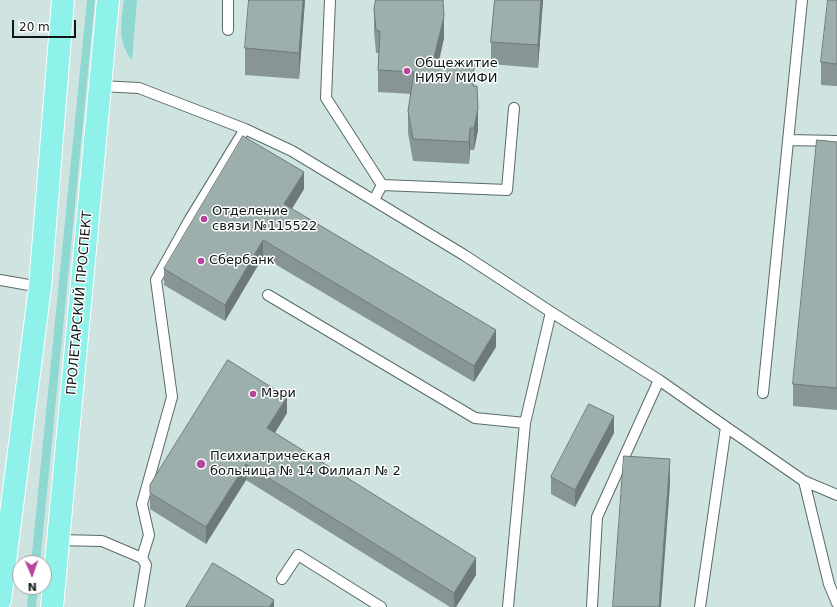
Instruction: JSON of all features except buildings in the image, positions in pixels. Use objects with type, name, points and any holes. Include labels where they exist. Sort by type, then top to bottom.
[{"type":"main road","points":[[0,600],[40,287],[63,0]]},
{"type":"main road","name":"ПРОЛЕТАРСКИЙ ПРОСПЕКТ","points":[[52,607],[108,0]]},
{"type":"lane","points":[[228,0],[228,30]]},
{"type":"lane","points":[[330,0],[326,98],[382,185]]},
{"type":"lane","points":[[762,393],[802,0]]},
{"type":"lane","points":[[100,86],[139,88],[245,129],[292,151],[464,255],[550,312],[659,380],[804,481],[837,495]]},
{"type":"lane","points":[[382,185],[507,190],[514,108]]},
{"type":"lane","points":[[142,558],[149,535],[142,504],[172,397],[156,280],[190,219],[245,129]]},
{"type":"lane","points":[[788,140],[837,142]]},
{"type":"lane","points":[[374,200],[382,185]]},
{"type":"lane","points":[[0,280],[40,287]]},
{"type":"lane","points":[[268,294],[475,418],[525,423]]},
{"type":"lane","points":[[508,607],[525,423],[550,312]]},
{"type":"lane","points":[[592,607],[597,516],[659,380]]},
{"type":"lane","points":[[700,607],[726,427]]},
{"type":"lane","points":[[804,481],[829,584],[837,603]]},
{"type":"lane","points":[[57,540],[102,541],[142,558],[146,565],[139,607]]},
{"type":"lane","points":[[282,579],[298,555],[381,607]]},
{"type":"shaded area","points":[[87,0],[95,0],[41,555],[32,555]]},
{"type":"shaded area","points":[[124,0],[137,0],[132,61],[124,46],[121,32]]},
{"type":"shaded area","points":[[28,595],[37,595],[36,607],[27,607]]},
{"type":"place","name":"Общежитие НИЯУ МИФИ","points":[[407,71]]},
{"type":"place","name":"Отделение связи №115522","points":[[204,219]]},
{"type":"place","name":"Сбербанк","points":[[201,261]]},
{"type":"place","name":"Мэри","points":[[253,394]]},
{"type":"place","name":"Психиатрическая больница № 14 Филиал № 2","points":[[201,464]]}]
